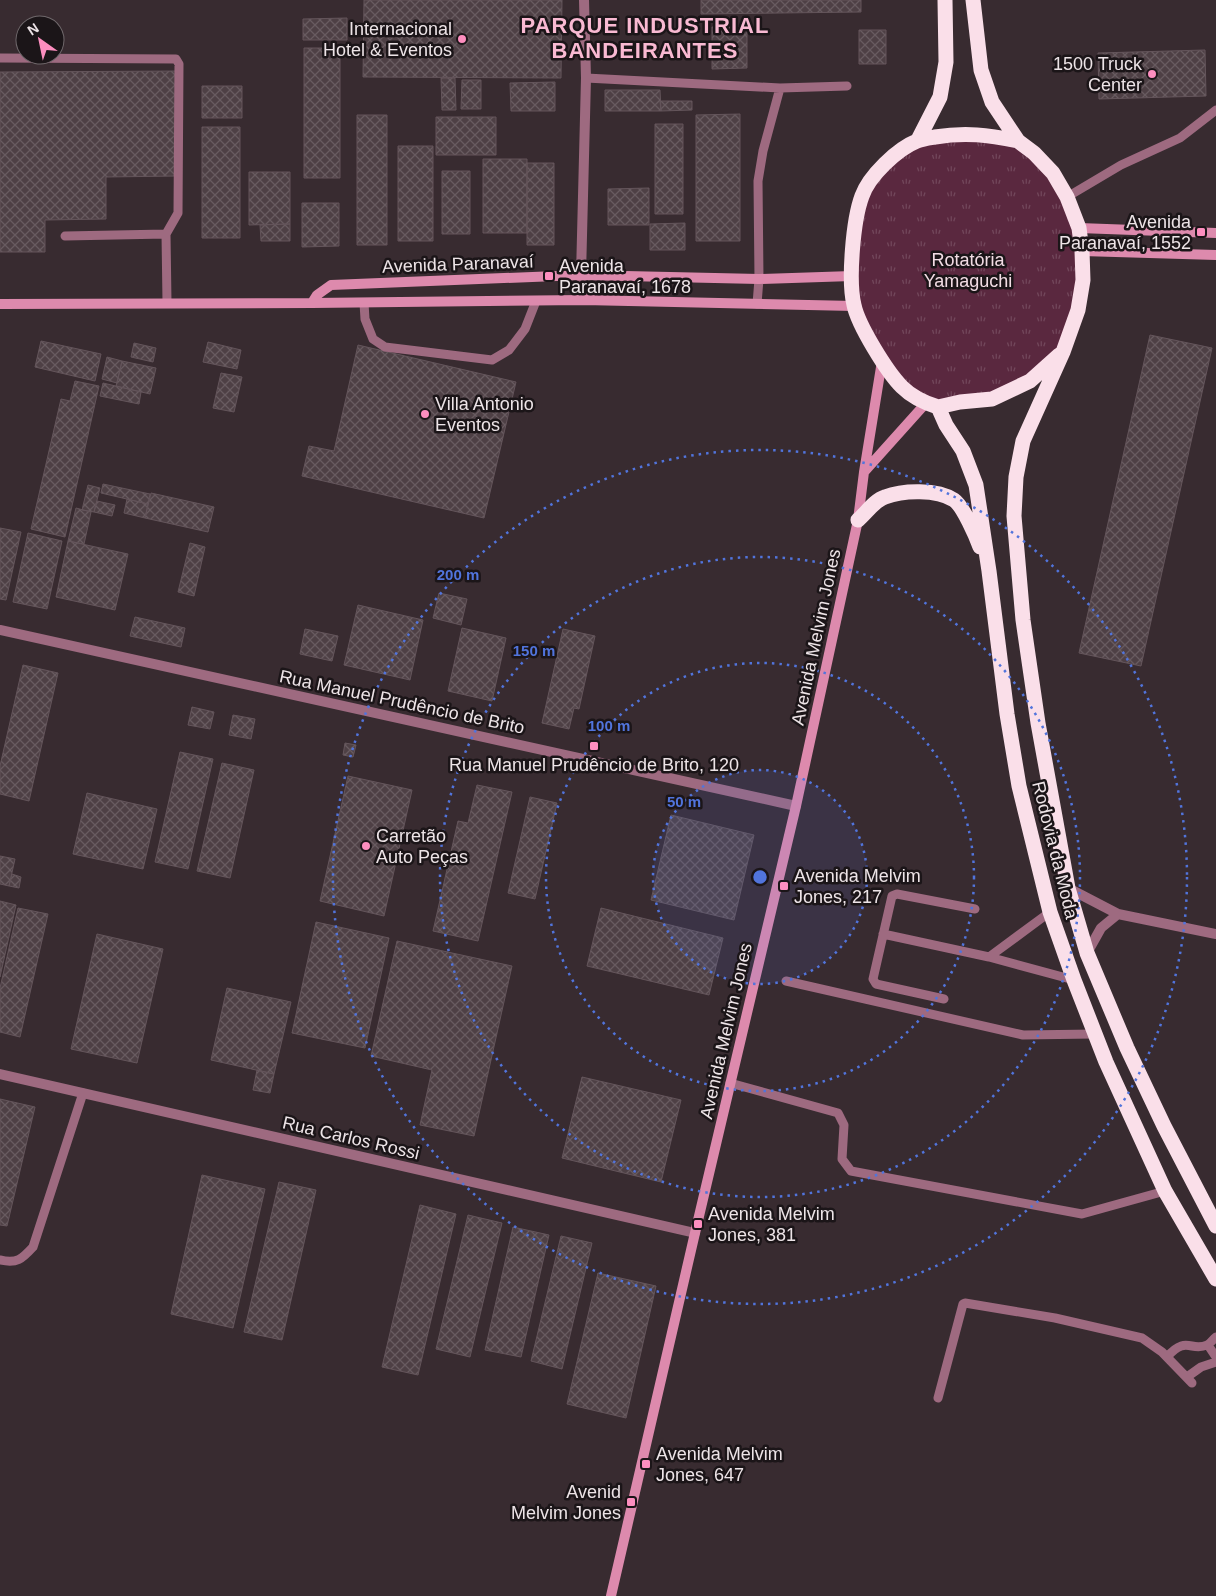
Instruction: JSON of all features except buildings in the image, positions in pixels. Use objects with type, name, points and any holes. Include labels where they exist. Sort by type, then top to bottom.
[{"type":"highway","points":[[918,140],[940,97],[946,62],[945,0]]},
{"type":"highway","points":[[974,0],[975,28],[981,70],[992,102],[1018,141],[1034,152],[1053,173],[1067,197],[1079,228],[1083,280],[1078,310],[1063,352],[1030,381],[992,399],[932,405],[902,387],[866,335],[854,306],[852,276],[853,241],[862,196],[878,170],[899,150],[918,140],[950,135],[982,134],[1018,141]]},
{"type":"highway","name":"Rodovia da Moda","points":[[1063,352],[1023,441],[1016,477],[1014,516],[1024,620],[1037,714],[1068,888],[1087,952],[1135,1065],[1188,1176],[1216,1226]]},
{"type":"highway","name":"Rodovia da Moda","points":[[932,405],[963,451],[976,485],[990,571],[1007,714],[1019,786],[1050,912],[1094,1034],[1165,1191],[1216,1279]]},
{"type":"highway","points":[[858,520],[883,497],[904,492],[930,492],[955,500],[972,526],[990,571]]},
{"type":"street","points":[[584,0],[586,78],[581,275],[584,300]]},
{"type":"street","points":[[1079,228],[1216,233]]},
{"type":"street","points":[[1082,250],[1216,255]]},
{"type":"street","name":"Avenida Paranavaí","points":[[312,303],[317,295],[330,285],[581,275],[759,279],[852,276]]},
{"type":"street","name":"Avenida Paranavaí","points":[[0,304],[584,300],[854,306]]},
{"type":"street","name":"Avenida Melvim Jones","points":[[611,1596],[796,806],[858,520],[882,360]]},
{"type":"street","points":[[864,472],[932,405]]},
{"type":"street","name":"Rua Manuel Prudêncio de Brito","points":[[0,630],[796,806]]},
{"type":"street","points":[[1068,888],[1118,914],[1216,934]]},
{"type":"street","points":[[1087,952],[1101,928],[1118,914]]},
{"type":"street","name":"Rua Carlos Rossi","points":[[0,1074],[695,1233]]},
{"type":"lane","points":[[0,58],[176,59],[179,64],[178,213],[166,234],[167,302]]},
{"type":"lane","points":[[586,78],[780,88],[847,86]]},
{"type":"lane","points":[[756,304],[759,279],[758,181],[763,151],[780,88]]},
{"type":"lane","points":[[1067,197],[1121,164],[1180,138],[1216,110]]},
{"type":"lane","points":[[65,236],[166,234]]},
{"type":"lane","points":[[364,303],[365,319],[374,339],[385,347],[492,360],[508,350],[519,336],[536,301]]},
{"type":"lane","points":[[944,999],[876,984],[873,979],[892,896],[897,894],[975,908]]},
{"type":"lane","points":[[989,957],[1050,912]]},
{"type":"lane","points":[[883,934],[989,957],[1074,980]]},
{"type":"lane","points":[[786,981],[1023,1035],[1094,1034]]},
{"type":"lane","points":[[730,1084],[838,1113],[844,1125],[842,1159],[851,1172],[1082,1214],[1165,1191]]},
{"type":"lane","points":[[0,1260],[12,1263],[24,1257],[33,1247],[83,1093]]},
{"type":"lane","points":[[938,1398],[963,1304],[965,1303],[1055,1318],[1142,1338],[1167,1357],[1190,1380],[1201,1367],[1216,1362]]},
{"type":"lane","points":[[1167,1357],[1174,1350],[1185,1344],[1208,1345],[1216,1337]]},
{"type":"lane","points":[[1208,1345],[1216,1357]]},
{"type":"green space","name":"Rotatória Yamaguchi","points":[[918,140],[1018,141],[1053,173],[1082,250],[1063,352],[1030,381],[937,407],[902,387],[867,335],[852,276],[862,196]]},
{"type":"place","name":"Internacional Hotel & Eventos","points":[[462,39]]},
{"type":"place","name":"1500 Truck Center","points":[[1152,74]]},
{"type":"place","name":"Avenida Paranavaí, 1552","points":[[1201,232]]},
{"type":"place","name":"Avenida Paranavaí, 1678","points":[[549,276]]},
{"type":"place","name":"Villa Antonio Eventos","points":[[425,414]]},
{"type":"place","name":"Rua Manuel Prudêncio de Brito, 120","points":[[594,746]]},
{"type":"place","name":"Carretão Auto Peças","points":[[366,846]]},
{"type":"place","name":"Avenida Melvim Jones, 217","points":[[784,886]]},
{"type":"place","name":"Avenida Melvim Jones, 381","points":[[698,1224]]},
{"type":"place","name":"Avenida Melvim Jones, 647","points":[[646,1464]]},
{"type":"place","name":"Avenid Melvim Jones","points":[[631,1502]]},
{"type":"district","name":"PARQUE INDUSTRIAL BANDEIRANTES","points":[[645,38]]}]
